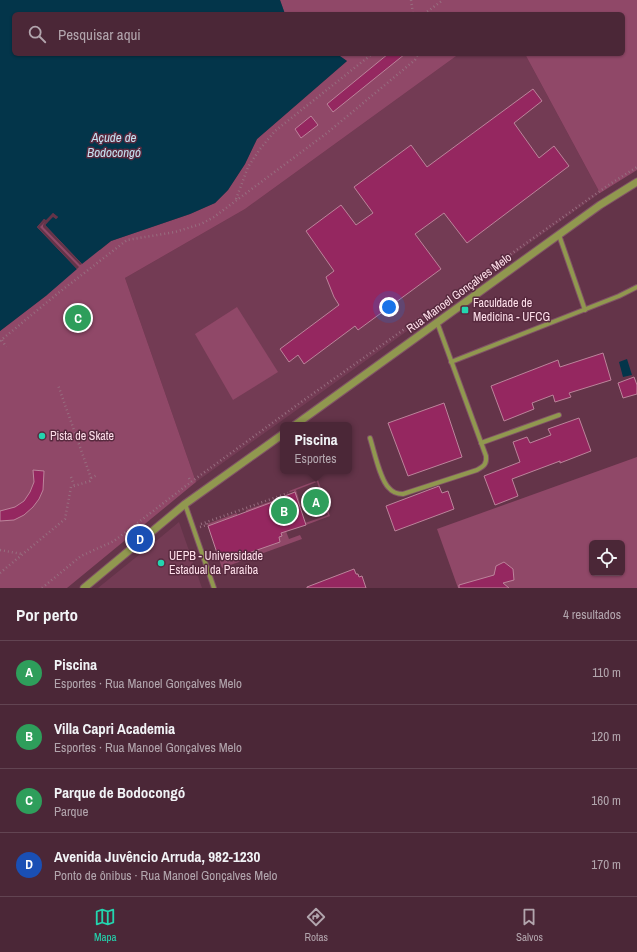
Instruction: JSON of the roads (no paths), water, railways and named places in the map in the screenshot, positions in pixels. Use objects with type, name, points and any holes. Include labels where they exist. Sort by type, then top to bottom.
[{"type":"street","name":"Rua Manoel Gonçalves Melo","points":[[299,422],[559,234],[600,205],[637,182]]},
{"type":"street","points":[[559,234],[585,310]]},
{"type":"street","points":[[451,362],[585,310],[637,287]]},
{"type":"street","points":[[370,438],[384,481],[388,488],[396,494],[403,494],[477,470],[484,466],[487,462],[437,322]]},
{"type":"street","points":[[481,443],[559,415]]},
{"type":"street","points":[[84,588],[185,504],[280,436]]},
{"type":"street","points":[[185,504],[214,588]]},
{"type":"water","name":"Açude de Bodocongó","points":[[0,0],[280,0],[284,12],[12,12],[12,56],[340,56],[347,61],[257,139],[245,164],[228,190],[215,203],[190,214],[111,241],[82,264],[45,225],[53,216],[56,219],[58,217],[53,213],[46,221],[44,219],[37,227],[77,269],[47,295],[0,331]]},
{"type":"water","points":[[627,359],[632,375],[623,377],[619,362]]},
{"type":"water","points":[[316,491],[322,510],[309,514],[302,495]]},
{"type":"place","name":"Faculdade de Medicina - UFCG","points":[[465,310]]},
{"type":"place","name":"Parque de Bodocongó","points":[[78,318]]},
{"type":"place","name":"Pista de Skate","points":[[42,436]]},
{"type":"place","name":"Piscina","points":[[316,502]]},
{"type":"place","name":"Villa Capri Academia","points":[[284,511]]},
{"type":"place","name":"Avenida Juvêncio Arruda, 982-1230","points":[[140,539]]},
{"type":"place","name":"UEPB - Universidade Estadual da Paraíba","points":[[161,563]]}]
